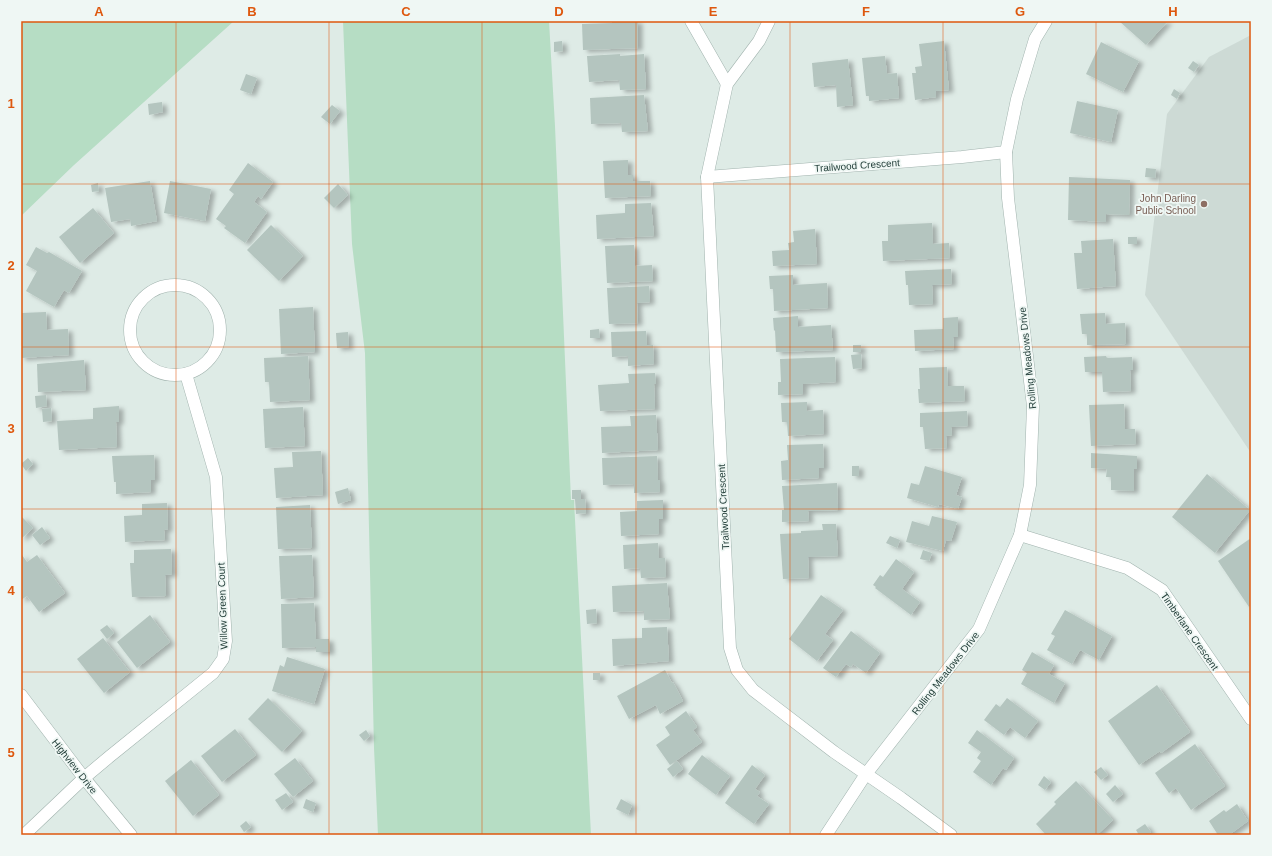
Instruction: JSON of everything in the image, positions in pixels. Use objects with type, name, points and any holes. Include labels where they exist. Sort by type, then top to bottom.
[{"type":"street","points":[[691,21],[705,48],[727,84]]},
{"type":"street","name":"Trailwood Crescent","points":[[769,21],[759,41],[727,84],[707,177],[730,648],[737,670],[753,690],[834,752],[866,774]]},
{"type":"street","name":"Rolling Meadows Drive","points":[[826,835],[866,774],[979,629],[1020,535],[1030,485],[1033,406],[1008,198],[1006,152],[1017,99],[1035,39],[1046,21]]},
{"type":"street","name":"Trailwood Crescent","points":[[707,177],[962,157],[1006,152]]},
{"type":"street","points":[[174,285],[189,287],[206,297],[213,307],[219,322],[220,332],[216,348],[204,365],[186,374],[171,375],[156,371],[139,357],[134,350],[130,334],[132,315],[141,301],[150,292],[164,286],[174,285]]},
{"type":"street","name":"Willow Green Court","points":[[24,835],[84,778],[213,673],[223,659],[226,641],[216,477],[186,374]]},
{"type":"street","name":"Timberlane Crescent","points":[[1020,535],[1128,568],[1162,590],[1251,719]]},
{"type":"street","name":"Highview Drive","points":[[21,695],[84,778],[131,835]]},
{"type":"street","points":[[866,774],[951,835]]},
{"type":"shaded area","name":"John Darling Public School","points":[[1251,35],[1251,453],[1145,295],[1167,114],[1209,57]]},
{"type":"green space","points":[[21,21],[234,21],[74,165],[21,216]]},
{"type":"green space","points":[[343,21],[549,21],[571,500],[574,500],[591,835],[378,835],[374,748],[365,353],[352,244]]},
{"type":"building","points":[[612,21],[638,21],[638,48],[583,50],[582,24],[612,23]]},
{"type":"building","points":[[1119,21],[1168,21],[1146,45]]},
{"type":"building","points":[[562,41],[563,51],[554,52],[554,42]]},
{"type":"building","points":[[944,41],[949,90],[936,91],[936,97],[915,100],[912,73],[916,73],[915,67],[922,66],[919,44]]},
{"type":"building","points":[[1101,42],[1139,61],[1123,92],[1086,74]]},
{"type":"building","points":[[620,54],[620,56],[644,54],[646,89],[620,90],[619,80],[589,82],[587,56]]},
{"type":"building","points":[[885,56],[887,74],[897,73],[899,98],[869,101],[869,96],[866,96],[862,58]]},
{"type":"building","points":[[848,59],[853,105],[837,107],[836,85],[814,87],[812,63]]},
{"type":"building","points":[[1193,61],[1199,65],[1194,72],[1188,68]]},
{"type":"building","points":[[246,74],[257,78],[251,94],[240,90]]},
{"type":"building","points":[[1174,89],[1180,93],[1177,99],[1171,95]]},
{"type":"building","points":[[644,95],[648,131],[622,132],[621,123],[591,124],[590,98]]},
{"type":"building","points":[[1077,101],[1118,110],[1111,142],[1070,133]]},
{"type":"building","points":[[162,102],[163,112],[149,115],[148,104]]},
{"type":"building","points":[[332,105],[340,111],[330,124],[321,117]]},
{"type":"building","points":[[628,160],[628,175],[633,175],[633,181],[650,181],[651,196],[605,198],[603,161]]},
{"type":"building","points":[[248,163],[273,182],[261,199],[258,196],[254,202],[267,212],[245,243],[224,228],[226,226],[216,219],[234,194],[229,190]]},
{"type":"building","points":[[1146,168],[1156,169],[1155,178],[1145,177]]},
{"type":"building","points":[[1069,177],[1130,180],[1129,215],[1106,214],[1106,222],[1068,220]]},
{"type":"building","points":[[150,181],[157,221],[131,226],[130,219],[111,222],[105,188]]},
{"type":"building","points":[[170,181],[211,189],[205,221],[164,213]]},
{"type":"building","points":[[98,183],[99,191],[92,192],[91,185]]},
{"type":"building","points":[[338,184],[348,195],[334,208],[324,198]]},
{"type":"building","points":[[651,203],[654,236],[597,239],[596,215],[625,213],[625,204]]},
{"type":"building","points":[[93,208],[114,233],[80,263],[59,237]]},
{"type":"building","points":[[932,223],[933,244],[949,243],[950,258],[883,261],[882,241],[888,241],[888,225]]},
{"type":"building","points":[[271,225],[303,256],[279,281],[247,250]]},
{"type":"building","points":[[815,229],[817,264],[773,266],[772,251],[789,250],[788,243],[794,242],[793,231]]},
{"type":"building","points":[[1128,237],[1137,237],[1137,244],[1128,244]]},
{"type":"building","points":[[1113,239],[1116,286],[1077,289],[1074,253],[1082,253],[1081,241]]},
{"type":"building","points":[[634,245],[635,266],[652,265],[653,281],[607,283],[605,246]]},
{"type":"building","points":[[36,247],[47,253],[49,252],[82,271],[69,293],[64,290],[54,307],[26,291],[37,271],[26,265]]},
{"type":"building","points":[[951,269],[952,284],[932,285],[933,304],[909,305],[908,285],[906,285],[905,271]]},
{"type":"building","points":[[793,275],[793,285],[827,283],[828,308],[774,311],[773,289],[770,289],[769,276]]},
{"type":"building","points":[[649,286],[650,302],[637,303],[638,323],[609,324],[607,288]]},
{"type":"building","points":[[313,307],[315,352],[281,354],[279,309]]},
{"type":"building","points":[[46,312],[47,330],[68,329],[69,355],[21,358],[21,313]]},
{"type":"building","points":[[1105,313],[1106,324],[1125,323],[1126,344],[1087,345],[1087,334],[1082,334],[1080,314]]},
{"type":"building","points":[[798,316],[798,327],[831,325],[833,350],[776,352],[773,318]]},
{"type":"building","points":[[958,317],[958,337],[953,337],[954,349],[915,351],[914,330],[943,329],[943,318]]},
{"type":"building","points":[[599,329],[600,338],[590,338],[590,330]]},
{"type":"building","points":[[646,331],[647,345],[653,345],[654,364],[628,366],[628,356],[612,357],[611,332]]},
{"type":"building","points":[[348,332],[349,347],[337,348],[336,333]]},
{"type":"building","points":[[853,345],[861,345],[861,352],[853,352]]},
{"type":"building","points":[[861,354],[862,368],[853,369],[851,355]]},
{"type":"building","points":[[308,356],[310,400],[270,402],[269,382],[265,382],[264,358]]},
{"type":"building","points":[[1106,356],[1107,358],[1132,357],[1133,370],[1130,370],[1131,391],[1103,392],[1102,372],[1085,372],[1084,357]]},
{"type":"building","points":[[835,357],[836,382],[803,384],[803,394],[778,395],[778,382],[781,382],[780,359]]},
{"type":"building","points":[[84,360],[86,390],[38,392],[37,364]]},
{"type":"building","points":[[947,367],[948,386],[964,386],[965,401],[919,403],[919,368]]},
{"type":"building","points":[[655,373],[655,409],[600,411],[598,385],[629,383],[628,374]]},
{"type":"building","points":[[46,395],[47,406],[36,408],[35,396]]},
{"type":"building","points":[[807,402],[807,411],[823,410],[824,434],[788,436],[787,422],[782,422],[781,403]]},
{"type":"building","points":[[1124,404],[1125,429],[1135,429],[1136,444],[1091,446],[1089,405]]},
{"type":"building","points":[[119,406],[119,422],[116,422],[117,447],[59,450],[57,421],[93,419],[93,408]]},
{"type":"building","points":[[303,407],[305,446],[265,448],[263,409]]},
{"type":"building","points":[[51,408],[52,421],[43,422],[42,409]]},
{"type":"building","points":[[967,411],[968,426],[951,427],[952,435],[946,436],[947,448],[925,449],[923,427],[920,427],[920,413]]},
{"type":"building","points":[[656,415],[658,450],[602,453],[601,427],[631,426],[630,416]]},
{"type":"building","points":[[823,444],[824,468],[819,468],[819,478],[782,480],[781,461],[788,460],[787,445]]},
{"type":"building","points":[[321,451],[323,495],[276,498],[274,468],[293,467],[292,452]]},
{"type":"building","points":[[1091,453],[1137,456],[1137,469],[1134,469],[1134,491],[1111,490],[1111,477],[1106,477],[1107,469],[1091,468]]},
{"type":"building","points":[[154,455],[155,480],[151,480],[151,492],[116,494],[116,482],[114,482],[112,456]]},
{"type":"building","points":[[657,456],[660,492],[634,493],[634,484],[603,485],[602,458]]},
{"type":"building","points":[[28,458],[33,464],[26,471],[21,464]]},
{"type":"building","points":[[852,466],[859,466],[859,476],[852,476]]},
{"type":"building","points":[[925,466],[962,477],[956,495],[962,497],[958,509],[939,504],[938,507],[907,498],[911,483],[919,485]]},
{"type":"building","points":[[1207,474],[1250,510],[1215,553],[1172,517]]},
{"type":"building","points":[[837,483],[838,510],[808,511],[809,521],[782,522],[782,510],[784,510],[782,486]]},
{"type":"building","points":[[348,488],[351,500],[338,504],[335,492]]},
{"type":"building","points":[[572,490],[581,490],[581,499],[585,499],[586,513],[576,514],[575,499],[572,499]]},
{"type":"building","points":[[663,500],[663,519],[659,519],[659,534],[621,536],[620,512],[637,511],[637,501]]},
{"type":"building","points":[[167,503],[168,529],[164,530],[165,540],[125,542],[124,516],[142,515],[142,504]]},
{"type":"building","points":[[310,505],[312,548],[278,549],[276,507]]},
{"type":"building","points":[[21,516],[33,528],[21,539]]},
{"type":"building","points":[[932,516],[957,522],[951,541],[946,540],[943,551],[906,542],[912,521],[929,526]]},
{"type":"building","points":[[822,524],[836,524],[838,556],[808,557],[809,578],[783,579],[780,534],[823,530]]},
{"type":"building","points":[[42,527],[50,538],[40,545],[32,535]]},
{"type":"building","points":[[890,536],[900,540],[897,548],[886,543]]},
{"type":"building","points":[[1251,538],[1251,605],[1249,607],[1218,561]]},
{"type":"building","points":[[658,543],[659,558],[665,558],[666,577],[641,578],[640,568],[624,569],[623,545]]},
{"type":"building","points":[[171,549],[172,574],[165,575],[166,596],[132,597],[130,563],[134,563],[134,550]]},
{"type":"building","points":[[923,550],[932,553],[929,561],[920,559]]},
{"type":"building","points":[[22,555],[27,562],[37,555],[65,593],[39,612],[27,596],[21,600]]},
{"type":"building","points":[[312,555],[314,597],[281,599],[279,556]]},
{"type":"building","points":[[896,559],[914,572],[902,589],[920,602],[911,615],[873,585],[880,575],[883,577]]},
{"type":"building","points":[[667,583],[670,619],[644,620],[644,611],[613,612],[612,586]]},
{"type":"building","points":[[821,595],[843,610],[825,634],[833,640],[817,661],[789,639]]},
{"type":"building","points":[[314,603],[316,639],[329,639],[330,652],[316,652],[316,647],[282,648],[281,604]]},
{"type":"building","points":[[596,609],[597,623],[587,624],[586,610]]},
{"type":"building","points":[[1065,610],[1112,636],[1099,660],[1080,650],[1072,664],[1047,650],[1055,636],[1051,634]]},
{"type":"building","points":[[150,615],[170,642],[137,668],[117,642]]},
{"type":"building","points":[[107,625],[114,633],[107,639],[100,630]]},
{"type":"building","points":[[667,627],[669,661],[613,666],[612,639],[642,638],[642,628]]},
{"type":"building","points":[[851,631],[880,653],[866,673],[853,664],[851,667],[846,664],[836,677],[823,668]]},
{"type":"building","points":[[103,638],[130,672],[104,693],[77,659]]},
{"type":"building","points":[[1032,652],[1054,665],[1049,674],[1065,683],[1054,703],[1021,684],[1027,673],[1022,670]]},
{"type":"building","points":[[287,657],[325,669],[314,704],[272,691],[280,665],[284,667]]},
{"type":"building","points":[[665,670],[683,701],[660,714],[656,705],[629,719],[617,696]]},
{"type":"building","points":[[593,673],[600,673],[600,680],[593,680]]},
{"type":"building","points":[[1157,685],[1190,732],[1161,753],[1160,751],[1139,765],[1108,721]]},
{"type":"building","points":[[268,698],[302,731],[282,752],[248,719]]},
{"type":"building","points":[[1007,698],[1038,721],[1025,738],[1010,727],[1004,735],[984,720],[996,704],[1000,707]]},
{"type":"building","points":[[686,711],[697,727],[693,730],[702,742],[670,765],[656,745],[670,735],[665,727]]},
{"type":"building","points":[[235,729],[256,755],[222,782],[201,756]]},
{"type":"building","points":[[366,730],[370,736],[364,741],[359,735]]},
{"type":"building","points":[[977,730],[1014,758],[1006,770],[1003,768],[991,785],[973,772],[981,761],[977,758],[981,752],[968,743]]},
{"type":"building","points":[[1195,744],[1225,786],[1191,810],[1176,788],[1169,793],[1155,773]]},
{"type":"building","points":[[702,755],[730,776],[716,795],[688,774]]},
{"type":"building","points":[[295,758],[313,781],[293,797],[274,774]]},
{"type":"building","points":[[191,760],[219,795],[193,816],[165,781]]},
{"type":"building","points":[[677,761],[683,769],[673,777],[667,769]]},
{"type":"building","points":[[752,765],[765,775],[755,789],[760,792],[757,796],[769,804],[754,824],[725,803]]},
{"type":"building","points":[[1101,767],[1108,775],[1101,780],[1094,772]]},
{"type":"building","points":[[1044,776],[1051,782],[1045,790],[1038,785]]},
{"type":"building","points":[[1076,781],[1113,820],[1097,835],[1046,835],[1036,824],[1056,804],[1054,802]]},
{"type":"building","points":[[1115,785],[1123,794],[1113,802],[1106,794]]},
{"type":"building","points":[[286,793],[293,802],[282,810],[275,800]]},
{"type":"building","points":[[306,799],[316,803],[313,812],[303,808]]},
{"type":"building","points":[[621,799],[632,805],[628,815],[616,809]]},
{"type":"building","points":[[1237,804],[1248,821],[1229,835],[1218,835],[1209,821],[1224,810],[1226,812]]},
{"type":"building","points":[[246,821],[251,827],[244,832],[240,826]]},
{"type":"building","points":[[1145,824],[1151,832],[1147,835],[1139,835],[1136,830]]},
{"type":"place","name":"John Darling Public School","points":[[1204,204]]}]
